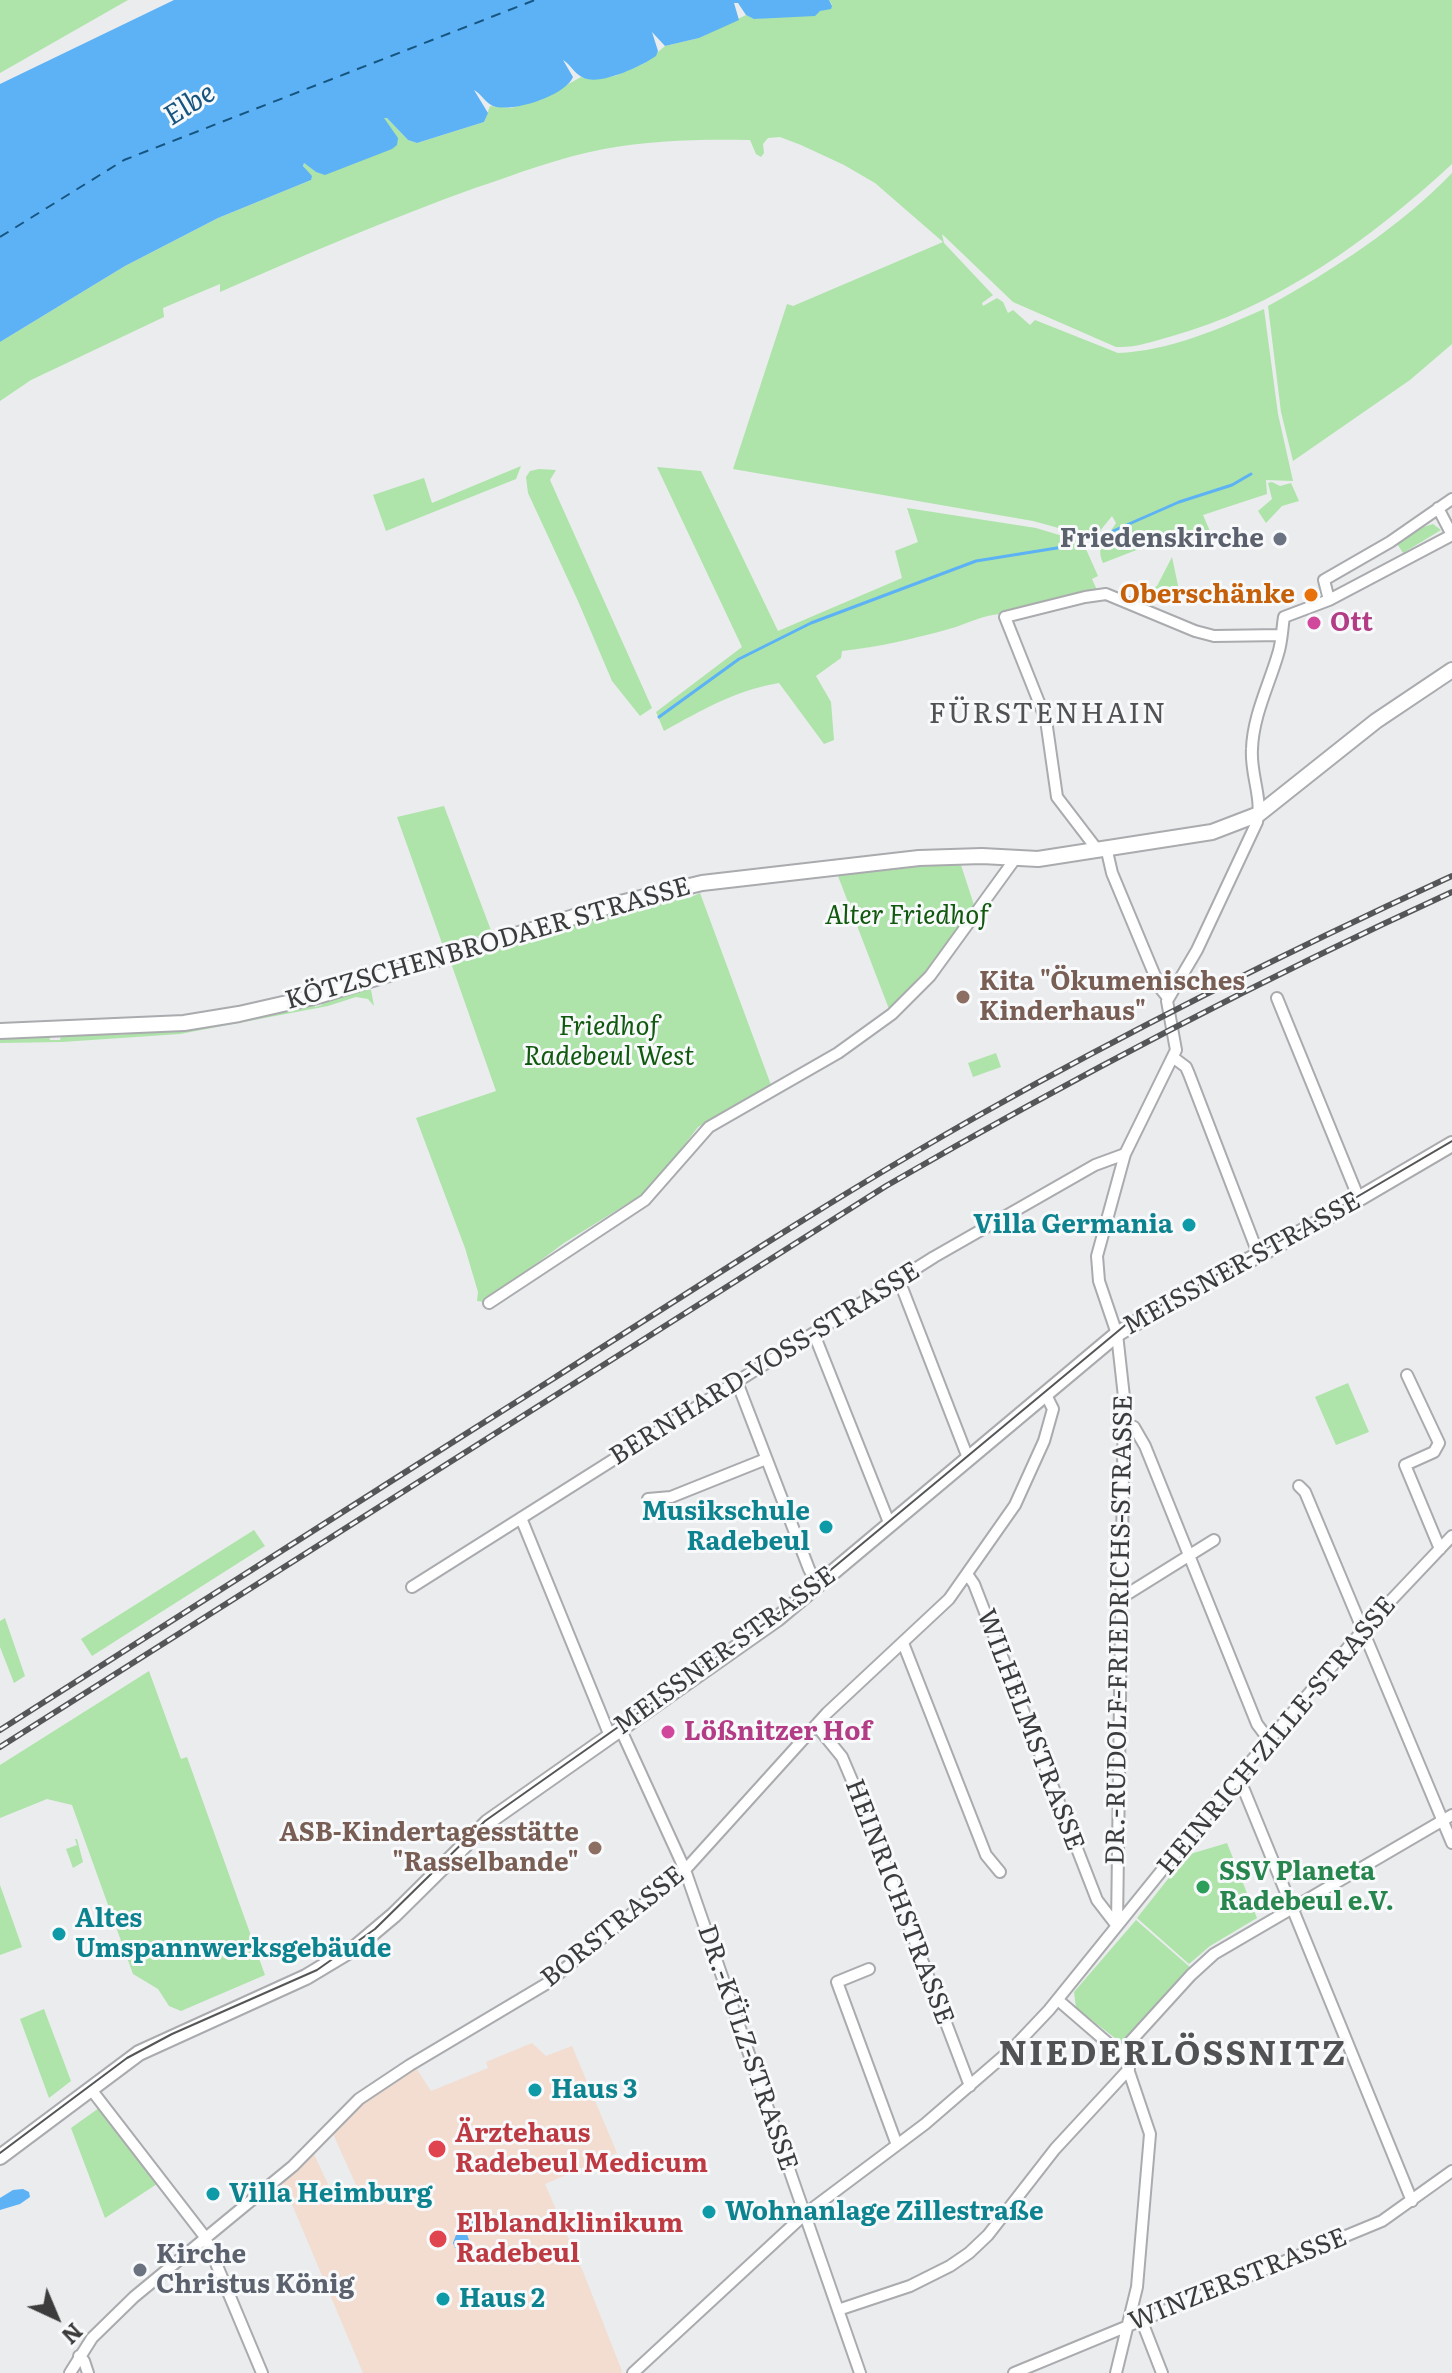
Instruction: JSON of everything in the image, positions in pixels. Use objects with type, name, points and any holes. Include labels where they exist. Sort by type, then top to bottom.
[{"type":"main road","name":"KÖTZSCHENBRODAER STRASSE","points":[[0,1031],[173,1024],[239,1014],[318,996],[616,904],[702,883],[919,858],[1048,858],[1212,832],[1259,814],[1376,721],[1452,670]]},
{"type":"main road","name":"MEISSNER STRASSE","points":[[0,2157],[139,2053],[336,1961],[376,1931],[488,1822],[777,1619],[1117,1334],[1452,1144]]},
{"type":"street","points":[[1329,600],[1324,580],[1390,542],[1452,499]]},
{"type":"street","points":[[1259,1256],[1186,1067],[1174,1058],[1177,1045],[1168,998],[1197,950],[1245,852],[1259,814],[1251,747],[1259,710],[1280,650],[1284,617],[1329,600],[1452,535],[1438,508]]},
{"type":"street","points":[[1168,998],[1160,988],[1101,848],[1057,797],[1046,720],[1005,617],[1106,594],[1204,634],[1281,635]]},
{"type":"street","points":[[489,1303],[645,1200],[709,1127],[838,1053],[892,1014],[930,976],[1015,859]]},
{"type":"street","points":[[1277,998],[1359,1199]]},
{"type":"street","name":"DR.-RUDOLF-FRIEDRICHS-STRASSE","points":[[1117,1926],[1124,1423],[1117,1334],[1099,1281],[1097,1256],[1125,1154],[1174,1058]]},
{"type":"street","name":"BERNHARD-VOSS-STRASSE","points":[[412,1587],[967,1238],[1095,1165],[1125,1154]]},
{"type":"street","points":[[899,1280],[968,1458]]},
{"type":"street","points":[[814,1334],[890,1525]]},
{"type":"street","points":[[1407,1375],[1439,1443],[1434,1452],[1405,1465],[1440,1549]]},
{"type":"street","points":[[737,1382],[818,1586]]},
{"type":"street","name":"BORSTRASSE","points":[[70,2373],[92,2338],[134,2297],[293,2166],[359,2099],[546,1984],[685,1870],[816,1725],[941,1607],[967,1574],[1015,1505],[1044,1441],[1053,1409],[1045,1393]]},
{"type":"street","points":[[1124,1423],[1134,1427],[1145,1446],[1257,1724],[1269,1740]]},
{"type":"street","points":[[648,1499],[671,1497],[766,1459]]},
{"type":"street","points":[[1299,1486],[1305,1492],[1447,1818],[1452,1843]]},
{"type":"street","name":"DR.-KÜLZ-STRASSE","points":[[521,1518],[615,1732],[685,1870],[860,2373]]},
{"type":"street","name":"HEINRICH-ZILLE-STRASSE","points":[[1058,2000],[1269,1740],[1363,1630],[1452,1537]]},
{"type":"street","points":[[1121,1598],[1214,1540]]},
{"type":"street","name":"WILHELMSTRASSE","points":[[967,1574],[1097,1900],[1117,1926]]},
{"type":"street","points":[[903,1643],[986,1855],[1000,1872]]},
{"type":"street","name":"HEINRICHSTRASSE","points":[[816,1725],[842,1757],[970,2086]]},
{"type":"street","points":[[1235,1780],[1244,1790],[1412,2201]]},
{"type":"street","points":[[1120,2053],[1214,1954],[1447,1818]]},
{"type":"street","points":[[869,1969],[837,1982],[897,2145]]},
{"type":"street","points":[[633,2373],[805,2214],[970,2086],[1014,2047],[1058,2000],[1120,2053],[1129,2069],[1150,2134],[1137,2287],[1116,2373]]},
{"type":"street","points":[[838,2310],[910,2286],[969,2253],[988,2235],[1055,2149],[1129,2069]]},
{"type":"street","points":[[90,2088],[205,2237],[262,2373]]},
{"type":"street","name":"WINZERSTRASSE","points":[[1014,2373],[1382,2221],[1452,2171]]},
{"type":"street","points":[[1141,2319],[1162,2373]]},
{"type":"street","points":[[79,2356],[88,2373]]},
{"type":"shaded area","name":"Elblandklinikum Radebeul","points":[[532,2043],[546,2056],[572,2046],[617,2153],[545,2184],[584,2274],[621,2373],[363,2373],[283,2183],[313,2152],[333,2195],[356,2185],[333,2134],[364,2102],[416,2068],[431,2091],[488,2068],[486,2062]]},
{"type":"green space","points":[[0,0],[128,0],[0,73]]},
{"type":"green space","points":[[829,0],[1452,0],[1452,164],[1355,244],[1320,268],[1247,308],[1169,337],[1136,346],[1116,347],[1013,302],[942,234],[944,243],[993,295],[982,303],[983,306],[997,298],[1003,302],[1008,313],[1013,310],[1030,325],[1035,320],[1118,353],[1175,343],[1264,309],[1278,414],[1293,481],[1266,480],[1267,494],[1203,515],[1213,538],[1197,530],[1188,530],[1103,563],[1101,546],[1116,523],[1112,516],[1092,541],[1084,535],[1033,521],[733,469],[787,304],[793,306],[943,242],[875,183],[844,165],[780,137],[768,138],[763,144],[761,157],[756,154],[750,140],[677,141],[604,149],[523,172],[379,225],[220,292],[220,284],[163,308],[164,317],[31,380],[0,401],[0,342],[125,266],[218,218],[311,180],[304,163],[316,172],[383,118],[387,118],[408,140],[417,143],[484,122],[490,106],[511,108],[540,100],[581,77],[615,76],[645,63],[665,46],[699,38],[746,15],[755,19],[820,11],[832,5]]},
{"type":"green space","points":[[1452,173],[1452,344],[1410,380],[1293,461],[1281,412],[1268,306],[1365,246],[1410,212]]},
{"type":"green space","points":[[521,466],[516,479],[386,531],[373,495],[424,478],[432,503]]},
{"type":"green space","points":[[657,467],[701,471],[778,631],[902,578],[895,551],[918,542],[907,508],[1036,528],[1079,541],[1085,547],[1098,576],[1092,579],[1097,590],[909,639],[842,651],[841,658],[816,676],[831,702],[834,740],[824,744],[779,683],[734,696],[664,731],[656,712],[742,647]]},
{"type":"green space","points":[[556,470],[550,480],[652,708],[640,716],[612,681],[528,493],[526,477],[530,471]]},
{"type":"green space","points":[[1268,483],[1280,486],[1291,483],[1299,501],[1282,506],[1266,523],[1258,511],[1272,499]]},
{"type":"green space","points":[[1433,524],[1441,530],[1403,553],[1396,542],[1417,529]]},
{"type":"green space","points":[[1172,557],[1180,595],[1147,601],[1145,605],[1130,598],[1157,586]]},
{"type":"green space","points":[[444,806],[492,933],[443,946],[397,817]]},
{"type":"green space","name":"Alter Friedhof","points":[[961,865],[974,905],[927,971],[889,1009],[838,876],[904,867]]},
{"type":"green space","name":"Friedhof Radebeul West","points":[[680,893],[689,898],[700,893],[771,1085],[698,1127],[651,1189],[564,1243],[485,1302],[477,1301],[478,1292],[465,1248],[416,1118],[496,1091],[451,963],[638,905],[643,907],[649,900]]},
{"type":"green space","points":[[371,990],[374,1006],[368,999],[356,997],[328,1006],[180,1034],[62,1042],[0,1043],[0,1038],[49,1035],[50,1040],[60,1040],[61,1035],[116,1035],[201,1028],[313,1004],[315,1007],[322,1005],[323,1001]]},
{"type":"green space","points":[[996,1053],[1001,1067],[973,1077],[968,1063]]},
{"type":"green space","points":[[1348,1383],[1369,1432],[1336,1445],[1315,1397]]},
{"type":"green space","points":[[254,1530],[265,1546],[92,1656],[81,1639]]},
{"type":"green space","points":[[5,1618],[25,1676],[14,1683],[0,1647],[0,1621]]},
{"type":"green space","points":[[149,1671],[181,1759],[187,1757],[265,1975],[181,2011],[169,2006],[158,1989],[133,1974],[72,1805],[47,1799],[0,1818],[0,1765]]},
{"type":"green space","points":[[75,1839],[83,1862],[73,1868],[66,1849],[77,1845]]},
{"type":"green space","name":"SSV Planeta Radebeul e.V.","points":[[1227,1843],[1257,1918],[1210,1946],[1189,1964],[1137,1918],[1187,1855]]},
{"type":"green space","points":[[0,1885],[22,1947],[0,1955]]},
{"type":"green space","points":[[1136,1920],[1191,1968],[1124,2045],[1076,2008],[1074,1992]]},
{"type":"green space","points":[[44,2009],[71,2081],[49,2098],[20,2019]]},
{"type":"green space","points":[[99,2108],[157,2184],[105,2218],[71,2128]]},
{"type":"water","name":"Elbe","points":[[174,0],[829,0],[832,6],[815,16],[754,19],[746,15],[738,3],[734,3],[739,20],[699,38],[665,46],[652,32],[658,51],[656,56],[620,74],[589,79],[579,75],[563,60],[573,77],[568,84],[537,101],[512,107],[493,106],[474,90],[488,113],[484,122],[417,143],[408,140],[384,118],[398,138],[397,145],[392,149],[325,175],[304,163],[303,166],[312,176],[311,180],[218,218],[125,266],[0,342],[0,84]]},
{"type":"water","points":[[13,2190],[29,2192],[30,2197],[20,2204],[0,2210],[0,2198]]},
{"type":"water","points":[[485,2210],[488,2226],[467,2234],[470,2243],[455,2248],[453,2243],[464,2213]]},
{"type":"waterway","points":[[1113,531],[1179,502],[1232,485],[1251,474]]},
{"type":"waterway","points":[[659,717],[739,659],[811,623],[976,561],[1063,547]]},
{"type":"ferry route","points":[[0,237],[124,160],[535,0]]},
{"type":"tram line","points":[[0,2153],[127,2058],[172,2034],[317,1970],[375,1929],[485,1821],[774,1617],[1129,1322],[1309,1225],[1452,1141]]},
{"type":"railway","points":[[0,1730],[766,1244],[928,1145],[1157,1019],[1452,876]]},
{"type":"railway","points":[[0,1747],[886,1186],[1166,1032],[1452,892]]},
{"type":"place","name":"Friedenskirche","points":[[1280,539]]},
{"type":"place","name":"Oberschänke","points":[[1311,595]]},
{"type":"place","name":"Ott","points":[[1314,623]]},
{"type":"place","name":"Kita \"Ökumenisches Kinderhaus\"","points":[[963,997]]},
{"type":"place","name":"Villa Germania","points":[[1189,1225]]},
{"type":"place","name":"Musikschule Radebeul","points":[[826,1527]]},
{"type":"place","name":"Lößnitzer Hof","points":[[668,1732]]},
{"type":"place","name":"ASB-Kindertagesstätte \"Rasselbande\"","points":[[595,1848]]},
{"type":"place","name":"SSV Planeta Radebeul e.V.","points":[[1203,1887]]},
{"type":"place","name":"Altes Umspannwerksgebäude","points":[[59,1934]]},
{"type":"place","name":"Haus 3","points":[[535,2090]]},
{"type":"place","name":"Ärztehaus Radebeul Medicum","points":[[437,2149]]},
{"type":"place","name":"Villa Heimburg","points":[[213,2194]]},
{"type":"place","name":"Wohnanlage Zillestraße","points":[[709,2212]]},
{"type":"place","name":"Elblandklinikum Radebeul","points":[[438,2239]]},
{"type":"place","name":"Kirche Christus König","points":[[140,2270]]},
{"type":"place","name":"Haus 2","points":[[443,2299]]},
{"type":"district","name":"FÜRSTENHAIN","points":[[1048,715]]},
{"type":"district","name":"NIEDERLÖSSNITZ","points":[[1173,2055]]}]
